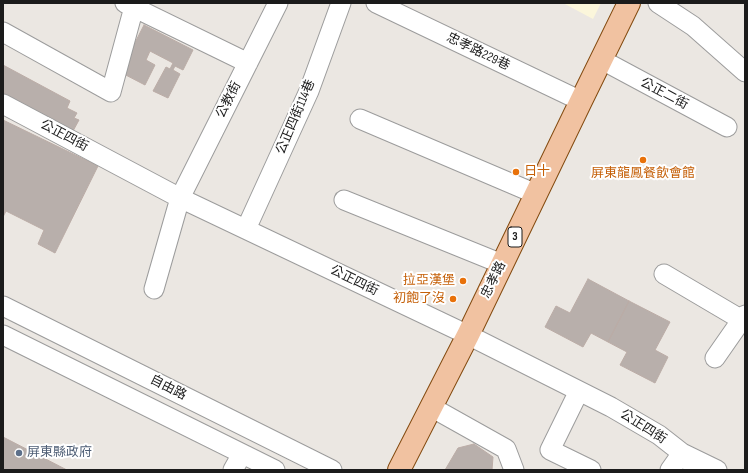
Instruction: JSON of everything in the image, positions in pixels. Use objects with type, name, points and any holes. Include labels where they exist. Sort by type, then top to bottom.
[{"type":"main road","name":"忠孝路","points":[[399,470],[468,335],[630,3]]},
{"type":"street","name":"公教街","points":[[154,289],[180,198],[278,3]]},
{"type":"street","name":"公正四街114巷","points":[[246,229],[309,91],[341,3]]},
{"type":"street","name":"忠孝路229巷","points":[[376,3],[581,101]]},
{"type":"street","points":[[658,3],[693,26],[745,72]]},
{"type":"street","points":[[3,32],[111,92],[129,5],[248,62]]},
{"type":"street","name":"公正二街","points":[[602,60],[727,127]]},
{"type":"street","name":"公正四街","points":[[3,104],[180,198],[468,335],[611,407],[653,432],[682,453],[697,470]]},
{"type":"street","points":[[360,119],[536,194]]},
{"type":"street","points":[[344,200],[502,264]]},
{"type":"street","points":[[664,274],[744,319],[715,358]]},
{"type":"street","name":"自由路","points":[[3,306],[332,470]]},
{"type":"street","name":"自由路","points":[[3,334],[95,380],[237,462],[275,470]]},
{"type":"street","points":[[95,380],[106,357]]},
{"type":"street","points":[[579,391],[550,450],[591,470]]},
{"type":"street","points":[[431,407],[506,449],[514,470]]},
{"type":"street","points":[[670,470],[682,453],[717,470]]},
{"type":"shaded area","points":[[563,3],[601,3],[593,19]]},
{"type":"building","points":[[144,25],[193,50],[183,70],[175,66],[173,70],[180,74],[168,98],[153,91],[166,67],[170,69],[173,63],[150,51],[146,60],[155,65],[145,85],[120,72]]},
{"type":"building","points":[[3,65],[70,101],[67,108],[77,113],[74,118],[79,120],[73,131],[3,94]]},
{"type":"building","points":[[3,120],[98,166],[55,253],[38,244],[44,230],[6,211],[3,217]]},
{"type":"building","points":[[588,279],[629,301],[608,342],[591,333],[583,347],[545,327],[556,306],[570,313]]},
{"type":"building","points":[[629,301],[670,322],[655,350],[668,357],[655,383],[620,365],[627,352],[608,342]]},
{"type":"building","name":"屏東縣政府","points":[[3,437],[65,469],[67,470],[3,470]]},
{"type":"building","points":[[474,444],[493,457],[492,470],[445,470],[458,448]]},
{"type":"place","name":"屏東龍鳳餐飲會館","points":[[643,160]]},
{"type":"place","name":"日十","points":[[516,172]]},
{"type":"place","name":"拉亞漢堡","points":[[463,281]]},
{"type":"place","name":"初飽了沒","points":[[453,299]]},
{"type":"place","name":"屏東縣政府","points":[[19,453]]}]
